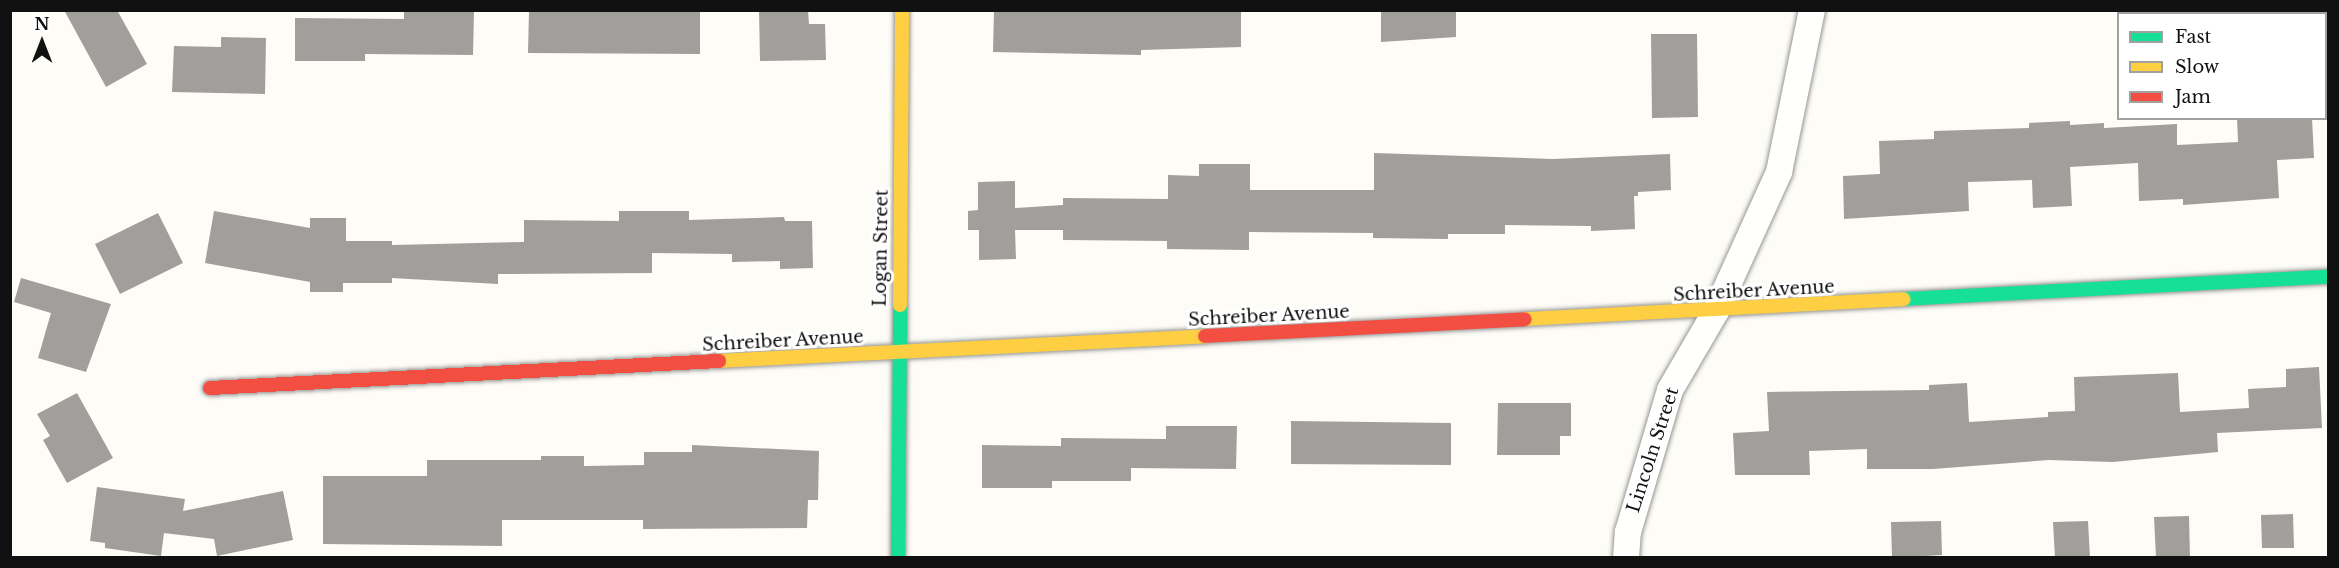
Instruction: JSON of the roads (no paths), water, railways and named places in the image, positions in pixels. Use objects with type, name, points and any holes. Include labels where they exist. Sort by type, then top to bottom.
[{"type":"street","name":"Logan Street","points":[[898,558],[897,352],[902,10]]},
{"type":"street","name":"Lincoln Street","points":[[1626,558],[1628,532],[1670,390],[1716,311],[1779,172],[1812,10]]},
{"type":"street","name":"Schreiber Avenue","points":[[210,388],[2328,278]]}]
